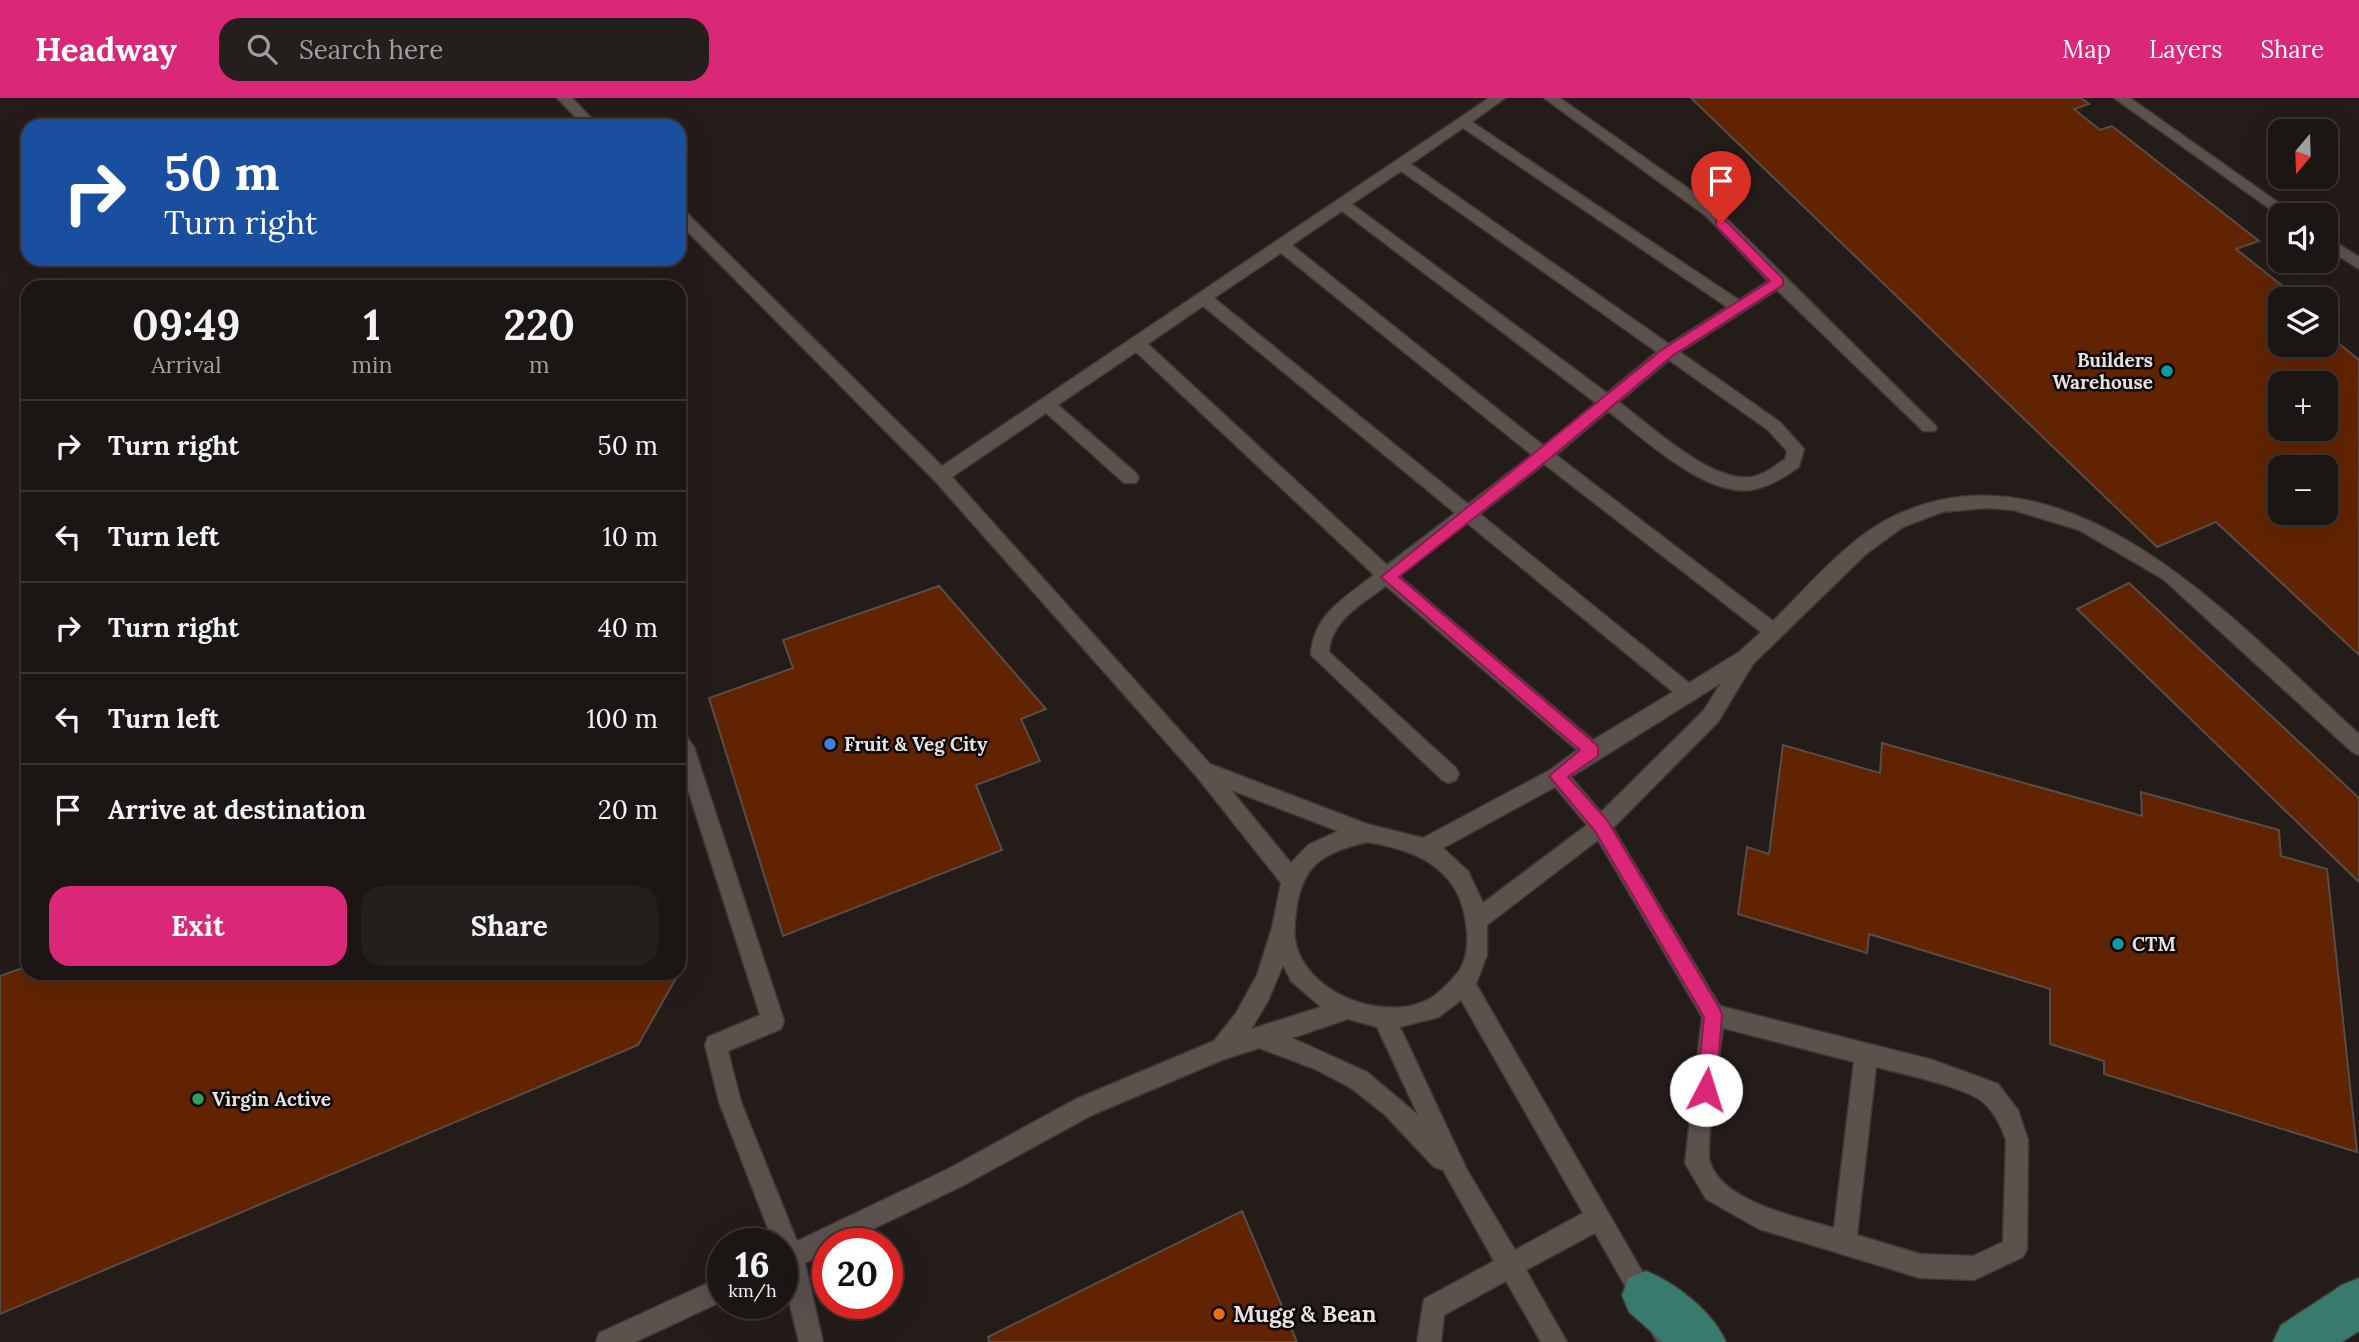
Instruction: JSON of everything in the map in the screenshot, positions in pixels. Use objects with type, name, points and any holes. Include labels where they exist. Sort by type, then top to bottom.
[{"type":"main road","points":[[1646,1295],[1701,1342]]},
{"type":"main road","points":[[2298,1342],[2359,1302]]},
{"type":"lane","points":[[564,98],[585,119]]},
{"type":"lane","points":[[941,476],[1498,98]]},
{"type":"lane","points":[[1551,98],[1711,212],[1778,282],[1929,427]]},
{"type":"lane","points":[[2121,98],[2272,203]]},
{"type":"lane","points":[[1462,122],[1738,307]]},
{"type":"lane","points":[[1342,204],[1686,461],[1720,481],[1742,486],[1772,479],[1793,462],[1796,449],[1774,426],[1401,164]]},
{"type":"lane","points":[[686,221],[941,476],[1204,771],[1291,879]]},
{"type":"lane","points":[[1281,245],[1544,455],[1773,631]]},
{"type":"lane","points":[[2338,249],[2359,264]]},
{"type":"lane","points":[[1449,774],[1320,655],[1321,636],[1334,616],[1544,455],[1667,353],[1778,282]]},
{"type":"lane","points":[[1203,298],[1688,693]]},
{"type":"lane","points":[[1137,343],[1388,577],[1592,751]]},
{"type":"lane","points":[[1046,404],[1130,478]]},
{"type":"lane","points":[[1426,847],[1557,776],[1592,751],[1746,658],[1860,549],[1897,522],[1949,504],[1986,501],[2013,503],[2085,525],[2169,574],[2359,746]]},
{"type":"lane","points":[[1479,919],[1601,826],[1711,716],[1746,658]]},
{"type":"lane","points":[[686,753],[773,1021],[716,1045],[730,1102],[776,1228]]},
{"type":"lane","points":[[1204,771],[1367,833],[1397,836],[1426,847],[1451,866],[1470,891],[1479,919],[1478,953],[1464,984],[1430,1011],[1385,1020],[1345,1010],[1314,990],[1293,963],[1282,930]]},
{"type":"lane","points":[[1557,776],[1601,826],[1713,1015],[1697,1163],[1714,1191],[1759,1217],[1920,1266],[1974,1268],[2015,1249],[2017,1140],[2010,1118],[1990,1092],[1933,1071],[1713,1015]]},
{"type":"lane","points":[[1221,1049],[1258,1001],[1272,970],[1291,879],[1310,855],[1336,840],[1367,833]]},
{"type":"lane","points":[[1464,984],[1671,1342]]},
{"type":"lane","points":[[798,1254],[954,1178],[1084,1107],[1221,1049],[1345,1010]]},
{"type":"lane","points":[[1385,1020],[1459,1178],[1555,1342]]},
{"type":"lane","points":[[1258,1037],[1310,1055],[1362,1081],[1421,1135],[1459,1178]]},
{"type":"lane","points":[[1844,1242],[1866,1055]]},
{"type":"lane","points":[[1429,1342],[1433,1308],[1598,1218]]},
{"type":"lane","points":[[608,1342],[707,1296]]},
{"type":"lane","points":[[798,1297],[811,1342]]},
{"type":"building","name":"Builders Warehouse","points":[[1691,98],[2081,98],[2089,104],[2074,109],[2100,130],[2112,126],[2259,241],[2236,249],[2284,287],[2268,287],[2268,357],[2338,357],[2338,343],[2359,360],[2359,655],[2216,522],[2157,547]]},
{"type":"building","points":[[2129,583],[2359,798],[2359,882],[2077,609]]},
{"type":"building","points":[[939,586],[1046,709],[1021,719],[1040,761],[976,785],[1002,850],[783,936],[709,698],[793,668],[783,640]]},
{"type":"building","name":"CTM","points":[[1882,743],[2142,816],[2141,792],[2279,830],[2281,856],[2327,869],[2357,1152],[2104,1074],[2104,1061],[2050,1044],[2050,989],[1869,934],[1867,953],[1738,914],[1747,847],[1769,854],[1783,745],[1880,773]]},
{"type":"building","points":[[21,968],[21,980],[675,980],[638,1045],[0,1314],[0,976]]},
{"type":"building","points":[[1242,1211],[1297,1342],[989,1342],[988,1337]]},
{"type":"place","name":"Builders Warehouse","points":[[2167,371]]},
{"type":"place","name":"Fruit & Veg City","points":[[830,744]]},
{"type":"place","name":"CTM","points":[[2118,944]]},
{"type":"place","name":"Virgin Active","points":[[198,1099]]},
{"type":"place","name":"Mugg & Bean","points":[[1219,1314]]},
{"type":"route","points":[[1706,1090],[1713,1015],[1698,985],[1601,826],[1557,776],[1592,751],[1388,577],[1544,455],[1667,353],[1778,282],[1721,223]]}]
